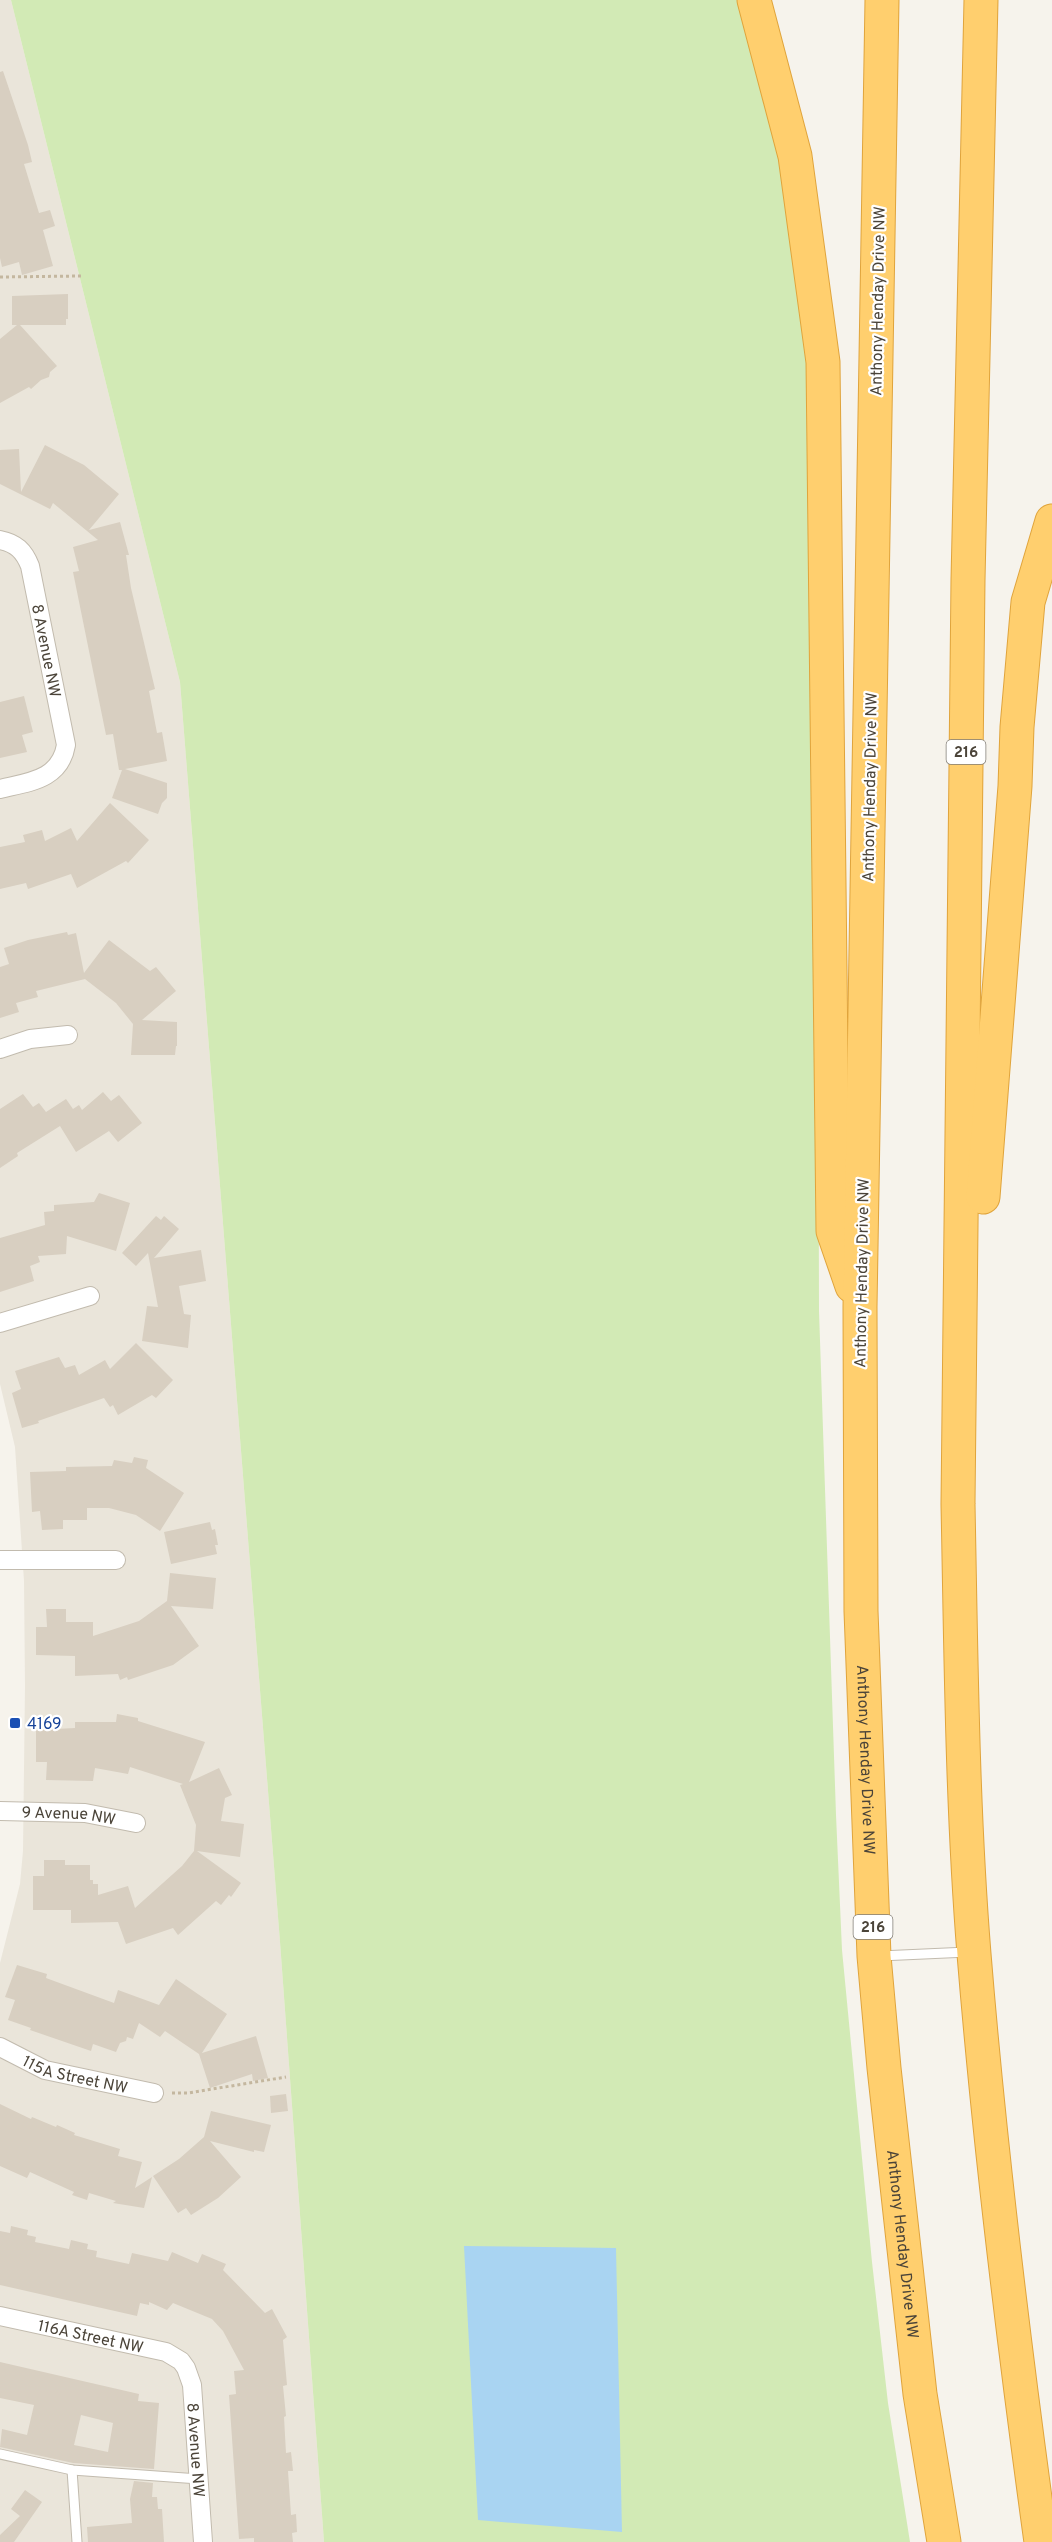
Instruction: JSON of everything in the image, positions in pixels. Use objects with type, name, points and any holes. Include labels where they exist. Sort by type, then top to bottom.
[{"type":"highway","points":[[754,0],[795,156],[823,362],[833,1231],[860,1307]]},
{"type":"highway","name":"Anthony Henday Drive NW","points":[[882,0],[860,1307],[861,1611],[874,1956],[904,2266],[920,2394],[944,2542]]},
{"type":"highway","name":"216","points":[[981,0],[968,580],[958,1504],[966,1798],[974,1952],[1006,2282],[1041,2542]]},
{"type":"highway","points":[[958,1504],[1028,602],[1052,521]]},
{"type":"street","name":"8 Avenue NW","points":[[0,789],[48,776],[61,762],[66,745],[30,566],[21,549],[7,542]]},
{"type":"street","points":[[0,1049],[30,1040],[68,1035]]},
{"type":"street","points":[[0,1323],[90,1296]]},
{"type":"street","points":[[0,1560],[117,1560]]},
{"type":"street","name":"9 Avenue NW","points":[[0,1810],[85,1813],[136,1823]]},
{"type":"street","name":"115A Street NW","points":[[0,2047],[45,2070],[154,2093]]},
{"type":"street","name":"116A Street NW","points":[[0,2316],[166,2352],[181,2361]]},
{"type":"street","name":"8 Avenue NW","points":[[181,2361],[190,2375],[192,2385],[203,2542]]},
{"type":"lane","points":[[874,1956],[974,1952]]},
{"type":"lane","points":[[0,2454],[72,2470],[199,2479]]},
{"type":"lane","points":[[72,2470],[77,2542]]},
{"type":"path","points":[[0,276],[81,276]]},
{"type":"path","points":[[154,2093],[188,2093],[285,2077]]},
{"type":"shaded area","points":[[0,0],[11,0],[180,682],[280,1942],[324,2542],[0,2542],[0,1963],[20,1884],[23,1851],[25,1686],[24,1581],[15,1447],[0,1384]]},
{"type":"green space","points":[[11,0],[739,0],[782,163],[810,349],[818,904],[819,1311],[842,1950],[888,2403],[910,2542],[324,2542],[280,1942],[180,682]]},
{"type":"water","points":[[464,2246],[616,2248],[622,2532],[478,2520]]},
{"type":"building","points":[[3,71],[28,145],[32,162],[24,164],[39,213],[50,210],[55,226],[43,230],[53,266],[22,275],[19,262],[2,267],[0,258],[0,72]]},
{"type":"building","points":[[68,294],[66,325],[20,325],[57,366],[50,372],[49,377],[41,380],[31,389],[29,387],[0,403],[0,339],[17,325],[12,325],[12,296]]},
{"type":"building","points":[[45,445],[84,465],[119,494],[89,530],[120,522],[129,555],[126,555],[131,588],[155,689],[149,691],[157,733],[162,732],[167,761],[125,769],[167,783],[167,798],[162,803],[158,814],[112,798],[122,770],[119,770],[113,734],[106,735],[73,572],[79,571],[73,547],[98,540],[53,503],[50,509],[0,484],[0,450],[19,449],[21,492]]},
{"type":"building","points":[[24,696],[33,732],[22,735],[27,752],[0,758],[0,702]]},
{"type":"building","points":[[110,803],[149,840],[128,863],[126,861],[77,888],[71,874],[28,889],[26,883],[0,889],[0,847],[25,842],[23,835],[42,830],[45,841],[71,828],[77,841]]},
{"type":"building","points":[[67,932],[68,935],[76,933],[84,973],[109,940],[150,971],[156,967],[176,991],[142,1020],[177,1022],[175,1055],[131,1055],[133,1024],[116,1003],[85,979],[36,991],[38,997],[16,1003],[19,1012],[0,1018],[0,967],[9,964],[4,948],[28,940]]},
{"type":"building","points":[[103,1092],[111,1101],[119,1095],[142,1123],[118,1142],[109,1131],[76,1152],[60,1126],[17,1153],[18,1156],[0,1168],[0,1109],[23,1094],[33,1107],[39,1103],[46,1112],[66,1099],[73,1109],[79,1105],[82,1110]]},
{"type":"building","points":[[99,1193],[130,1203],[116,1251],[67,1236],[66,1254],[38,1256],[40,1262],[30,1266],[34,1281],[0,1292],[0,1238],[45,1225],[44,1212],[54,1211],[54,1205],[94,1202]]},
{"type":"building","points":[[156,1216],[161,1220],[164,1216],[179,1229],[154,1258],[201,1250],[206,1281],[179,1286],[184,1314],[191,1315],[188,1348],[142,1341],[147,1306],[158,1307],[148,1253],[136,1266],[122,1253]]},
{"type":"building","points":[[136,1343],[173,1380],[156,1398],[152,1395],[118,1415],[113,1405],[110,1407],[104,1398],[22,1428],[12,1393],[21,1389],[15,1371],[59,1357],[65,1368],[75,1365],[79,1375],[105,1360],[110,1369]]},
{"type":"building","points":[[134,1457],[148,1460],[146,1468],[184,1493],[160,1531],[136,1515],[109,1508],[87,1508],[87,1520],[63,1520],[63,1529],[42,1530],[40,1511],[32,1512],[30,1472],[66,1471],[66,1467],[112,1466],[114,1460],[132,1463]]},
{"type":"building","points":[[210,1522],[212,1530],[215,1529],[217,1554],[171,1564],[164,1532]]},
{"type":"building","points":[[170,1573],[216,1578],[213,1609],[171,1606],[199,1646],[173,1665],[128,1680],[127,1677],[120,1680],[118,1674],[75,1676],[75,1656],[36,1655],[36,1627],[47,1627],[46,1609],[66,1609],[66,1622],[93,1622],[93,1636],[139,1621],[167,1601]]},
{"type":"building","points":[[117,1714],[138,1718],[138,1721],[205,1742],[189,1782],[219,1768],[232,1795],[225,1798],[221,1821],[244,1824],[240,1857],[197,1851],[241,1883],[231,1897],[229,1895],[221,1905],[216,1901],[178,1935],[173,1928],[126,1944],[118,1922],[71,1923],[71,1910],[33,1910],[33,1876],[44,1876],[44,1860],[65,1860],[65,1865],[90,1865],[90,1880],[93,1880],[93,1884],[98,1884],[98,1895],[128,1886],[135,1908],[182,1866],[194,1851],[196,1825],[180,1785],[183,1784],[130,1767],[128,1774],[95,1768],[93,1781],[46,1780],[47,1762],[36,1762],[36,1730],[75,1728],[75,1722],[116,1722]]},
{"type":"building","points":[[17,1965],[47,1974],[46,1978],[114,2003],[118,1990],[159,2005],[176,1979],[227,2014],[202,2053],[256,2036],[268,2078],[253,2081],[252,2074],[210,2088],[199,2054],[165,2031],[160,2037],[139,2023],[133,2039],[127,2037],[126,2041],[120,2043],[116,2052],[93,2044],[91,2051],[30,2030],[31,2028],[8,2020],[15,2000],[5,1997]]},
{"type":"building","points":[[286,2094],[288,2111],[271,2113],[270,2096]]},
{"type":"building","points":[[0,2104],[31,2119],[32,2117],[56,2127],[57,2125],[75,2133],[74,2135],[120,2149],[118,2156],[142,2162],[135,2188],[152,2177],[144,2208],[113,2203],[116,2201],[89,2193],[87,2200],[72,2195],[74,2192],[30,2172],[27,2178],[0,2166]]},
{"type":"building","points":[[211,2111],[271,2125],[264,2152],[254,2150],[254,2152],[210,2141],[241,2177],[218,2198],[191,2215],[186,2208],[178,2213],[153,2176],[179,2159],[204,2137]]},
{"type":"building","points":[[11,2226],[28,2230],[27,2235],[36,2237],[35,2242],[69,2249],[71,2240],[88,2244],[87,2249],[97,2251],[96,2257],[129,2264],[132,2253],[168,2261],[172,2252],[198,2263],[202,2254],[226,2264],[223,2270],[265,2313],[272,2309],[287,2337],[283,2340],[287,2385],[283,2386],[286,2453],[291,2452],[293,2471],[288,2471],[291,2515],[296,2514],[297,2532],[292,2533],[293,2542],[254,2542],[254,2538],[239,2539],[229,2395],[236,2394],[234,2371],[244,2370],[223,2331],[212,2319],[173,2303],[167,2310],[149,2302],[149,2305],[140,2303],[137,2316],[0,2285],[0,2231],[10,2233]]},
{"type":"building","points":[[0,2362],[139,2394],[138,2401],[159,2403],[154,2469],[73,2463],[0,2447],[2,2429],[27,2435],[34,2405],[0,2398]],"holes":[[[81,2415],[113,2423],[108,2452],[74,2445]]]},
{"type":"building","points":[[134,2481],[153,2483],[152,2497],[157,2497],[158,2509],[162,2509],[164,2542],[88,2542],[87,2527],[132,2523],[130,2499]]},
{"type":"building","points":[[25,2490],[42,2502],[14,2542],[0,2542],[0,2535],[20,2516],[11,2509]]},
{"type":"place","name":"4169","points":[[15,1723]]}]
